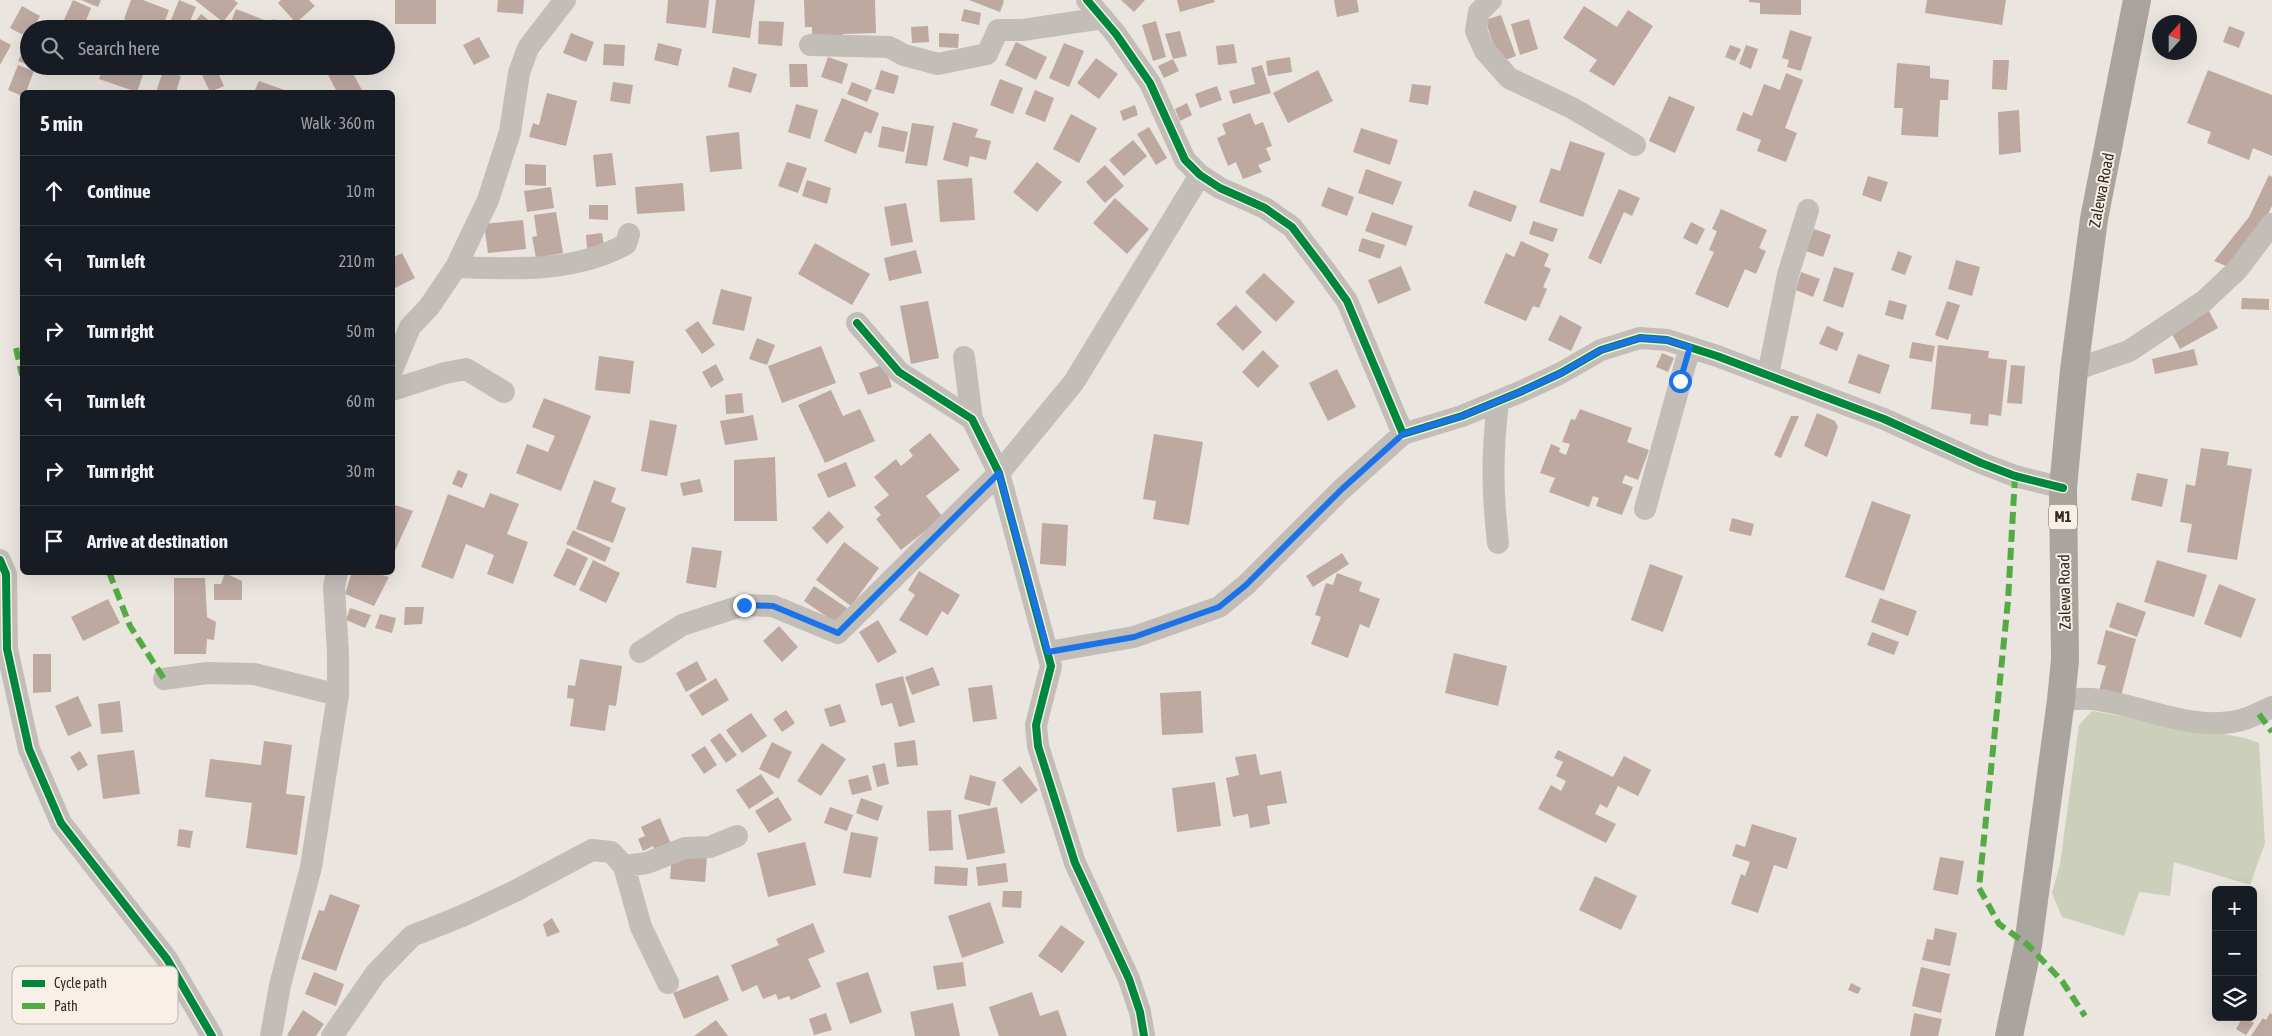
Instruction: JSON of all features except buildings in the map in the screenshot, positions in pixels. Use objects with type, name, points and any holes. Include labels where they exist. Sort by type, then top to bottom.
[{"type":"highway","name":"Zalewa Road","points":[[2009,1036],[2028,945],[2065,660],[2063,488],[2074,370],[2094,219],[2138,0]]},
{"type":"street","points":[[395,363],[410,326],[429,307],[456,267],[488,200],[510,132],[518,73],[528,48],[565,0]]},
{"type":"street","points":[[1087,0],[1116,34],[1150,83],[1185,160],[1200,175],[1220,188],[1265,208],[1292,227],[1347,301],[1403,434]]},
{"type":"street","points":[[1491,0],[1479,12],[1476,31],[1485,51],[1509,78],[1572,108],[1635,144]]},
{"type":"street","points":[[810,45],[888,47],[904,55],[938,64],[987,54],[998,30],[1023,30],[1103,18]]},
{"type":"street","points":[[640,652],[682,625],[744,605],[773,606],[838,633],[999,473],[1074,382],[1200,175]]},
{"type":"street","points":[[1768,375],[1788,274],[1808,210]]},
{"type":"street","points":[[2074,370],[2129,350],[2204,301],[2237,270],[2271,228]]},
{"type":"street","points":[[456,267],[518,269],[556,266],[589,260],[626,244],[629,234]]},
{"type":"street","points":[[857,322],[899,372],[972,419]]},
{"type":"street","points":[[1048,652],[1134,637],[1219,607],[1246,585],[1342,489],[1403,434],[1462,416],[1498,402],[1561,373],[1601,350],[1640,338],[1667,340],[1690,347],[1884,419],[1981,463],[2015,476],[2063,488]]},
{"type":"street","points":[[1645,509],[1690,347]]},
{"type":"street","points":[[964,357],[972,419],[999,473],[1051,666],[1036,725],[1038,746],[1075,863],[1129,979],[1140,1012],[1144,1036]]},
{"type":"street","points":[[395,389],[445,373],[466,369],[504,392]]},
{"type":"street","points":[[1498,402],[1492,448],[1492,492],[1498,543]]},
{"type":"street","points":[[0,560],[6,574],[7,649],[29,749],[62,823],[171,966]]},
{"type":"street","points":[[271,1036],[280,985],[311,867],[338,695],[334,586],[336,575]]},
{"type":"street","points":[[164,679],[207,673],[254,674],[338,695]]},
{"type":"street","points":[[2061,700],[2091,699],[2154,713],[2208,722],[2232,722],[2251,718],[2272,707]]},
{"type":"street","points":[[624,866],[647,863],[685,848],[710,847],[737,836]]},
{"type":"street","points":[[332,1036],[376,973],[412,936],[462,916],[517,890],[592,850],[610,852],[624,866],[640,927],[668,983]]},
{"type":"street","points":[[178,978],[212,1036]]},
{"type":"green space","points":[[2092,711],[2245,738],[2259,743],[2265,843],[2250,885],[2174,862],[2170,896],[2139,892],[2124,936],[2062,917],[2052,893],[2060,864],[2079,725]]},
{"type":"marked path","points":[[16,348],[20,366]]},
{"type":"marked path","points":[[2015,476],[2008,601],[1979,888],[1999,924],[2028,945],[2062,981],[2085,1016]]},
{"type":"marked path","points":[[110,575],[130,626],[164,679]]},
{"type":"marked path","points":[[2259,714],[2272,732]]},
{"type":"cycle path","points":[[1087,0],[1116,34],[1150,83],[1185,160],[1200,175],[1220,188],[1265,208],[1292,227],[1324,269],[1347,301],[1403,434],[1462,416],[1520,392],[1561,373],[1601,350],[1640,338],[1667,340],[1717,356],[1884,419],[1981,463],[2015,476],[2063,488]]},
{"type":"cycle path","points":[[857,323],[899,372],[972,419],[999,473],[1051,666],[1036,725],[1038,746],[1075,863],[1129,979],[1140,1012],[1144,1036]]},
{"type":"cycle path","points":[[0,560],[6,574],[7,649],[29,749],[61,823],[171,966]]},
{"type":"cycle path","points":[[178,978],[212,1036]]},
{"type":"route","points":[[744,605],[773,606],[838,633],[999,473],[1048,652],[1134,637],[1219,607],[1246,585],[1342,489],[1403,434],[1462,416],[1561,373],[1601,350],[1640,338],[1667,340],[1690,347],[1680,381]]}]
